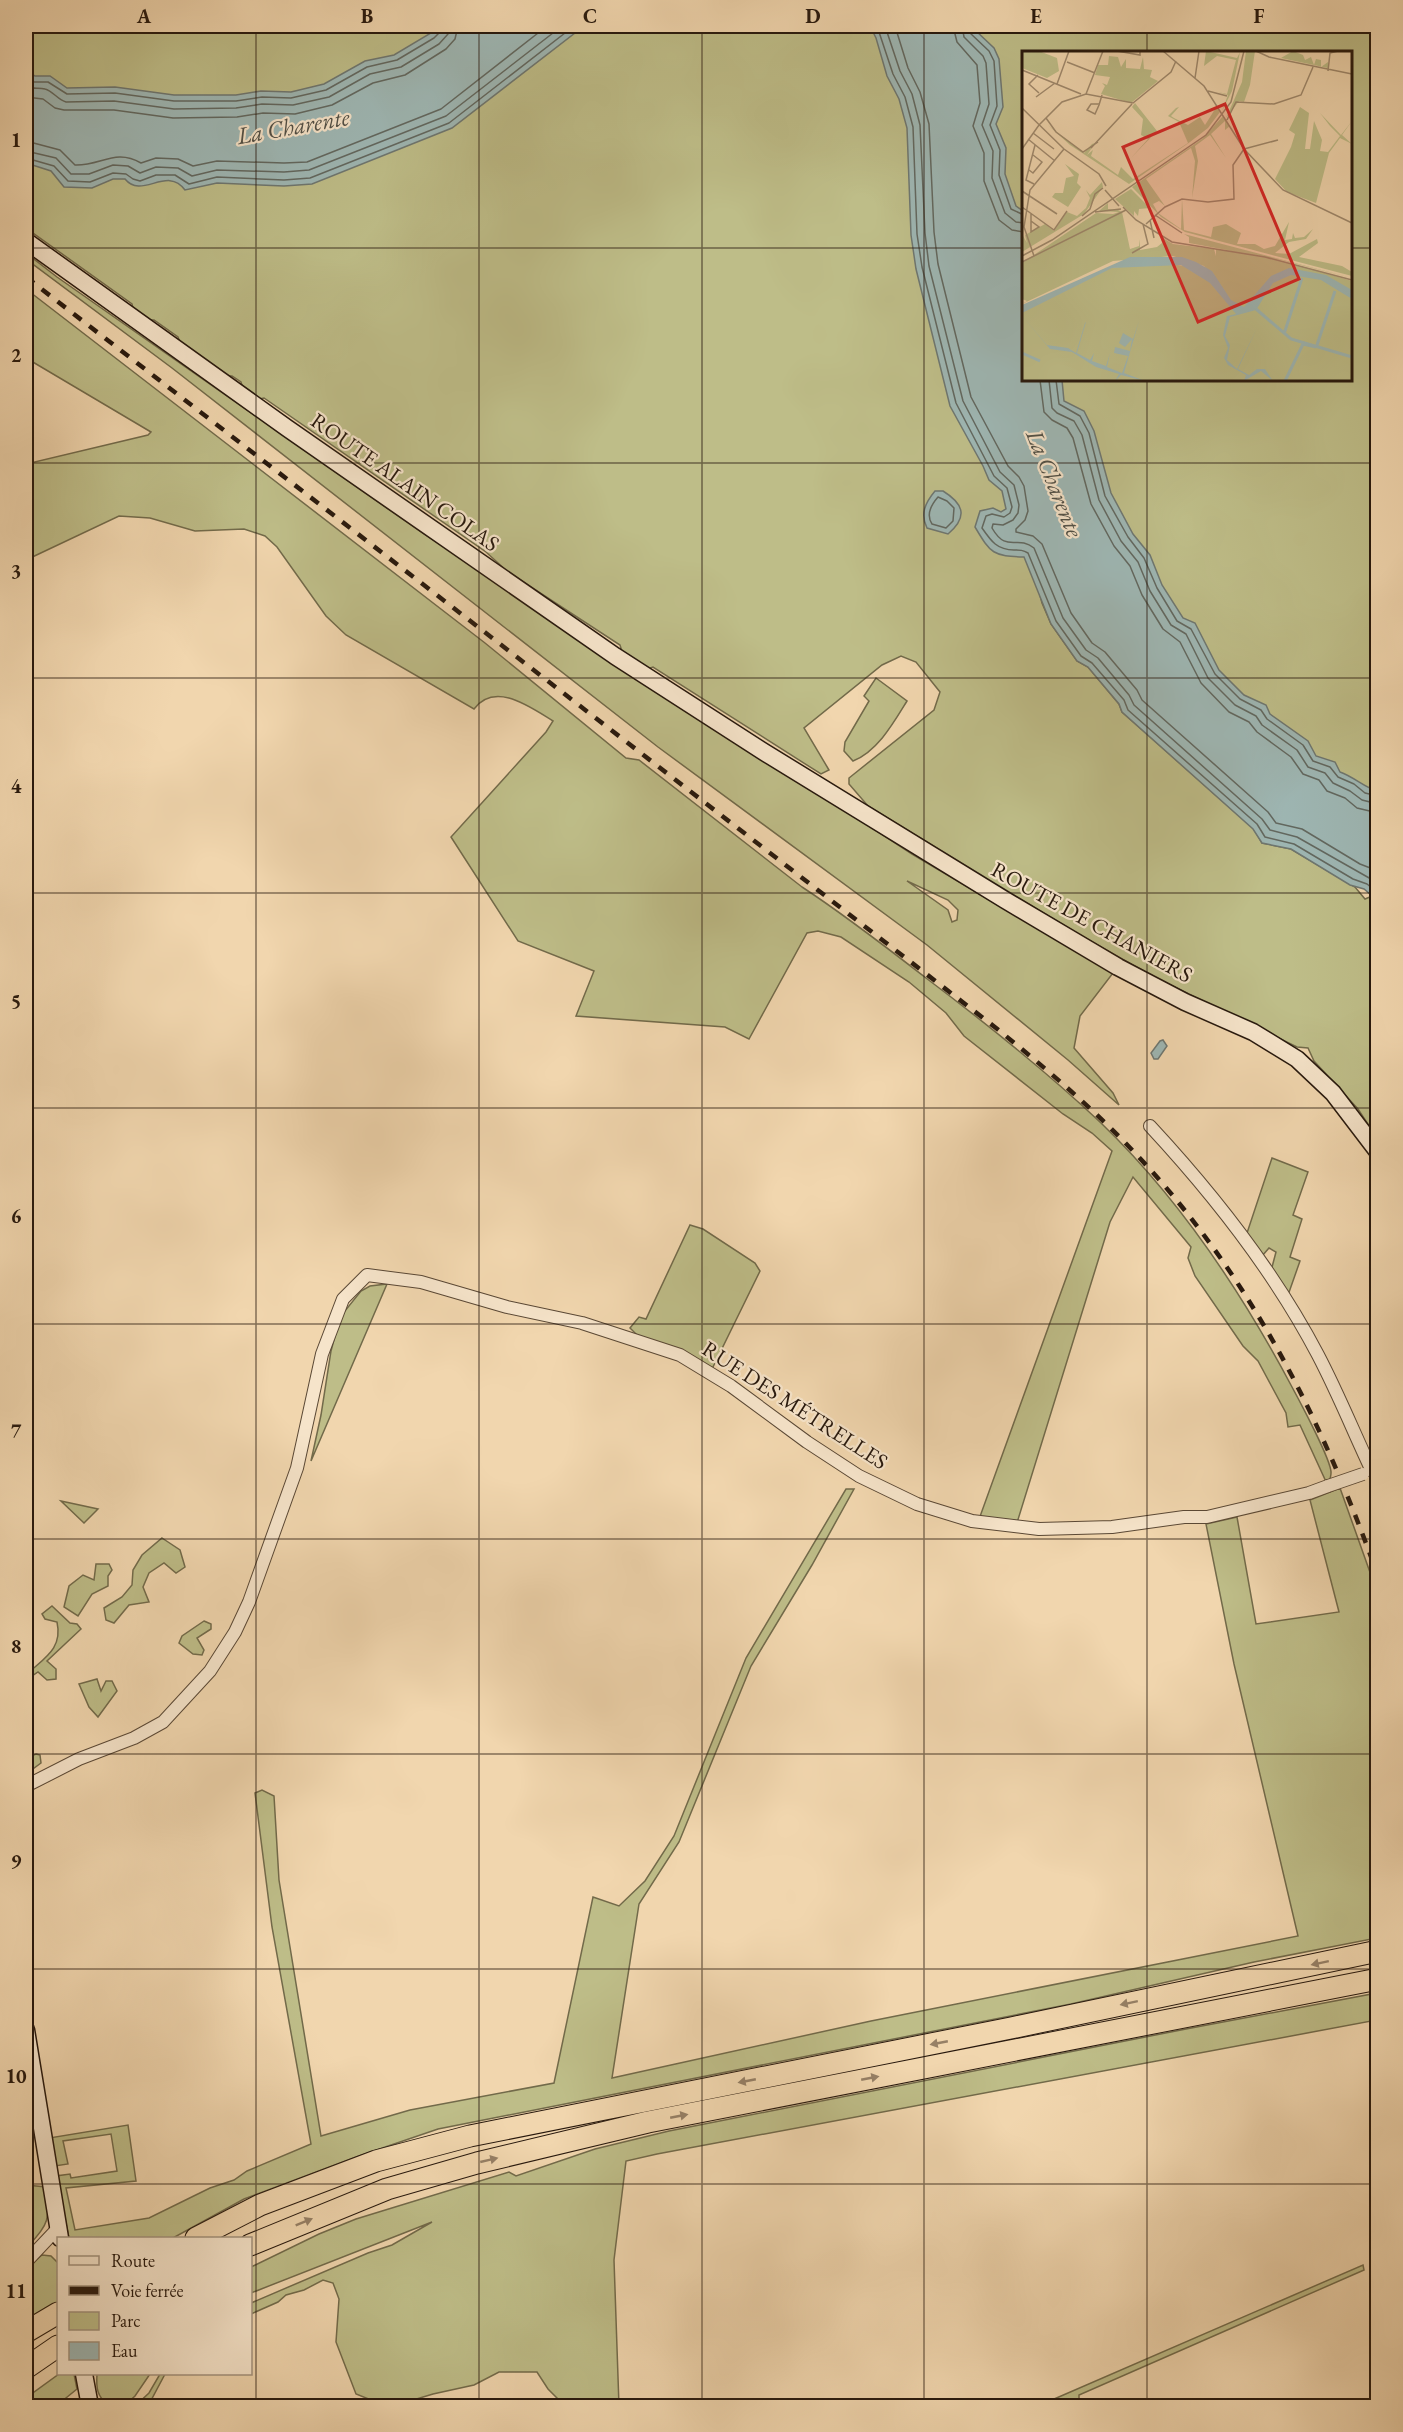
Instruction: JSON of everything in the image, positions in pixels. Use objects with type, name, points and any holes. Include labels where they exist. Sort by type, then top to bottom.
[{"type":"highway","points":[[198,2237],[260,2205],[376,2161],[470,2136],[1011,2028],[1377,1951]]},
{"type":"highway","points":[[252,2244],[387,2189],[477,2163],[648,2122],[1377,1979]]},
{"type":"highway","points":[[26,2332],[57,2314]]},
{"type":"highway","points":[[26,2368],[57,2347]]},
{"type":"street","name":"ROUTE ALAIN COLAS","points":[[26,241],[278,421],[615,656],[764,752]]},
{"type":"street","name":"ROUTE DE CHANIERS","points":[[764,752],[1108,962],[1167,993],[1253,1032],[1288,1053],[1312,1071],[1333,1093],[1377,1152]]},
{"type":"street","points":[[1150,1126],[1200,1180],[1271,1278],[1318,1354],[1371,1472]]},
{"type":"street","name":"RUE DES MÉTRELLES","points":[[26,1786],[79,1760],[134,1738],[162,1722],[210,1671],[235,1632],[249,1602],[277,1524],[297,1468],[322,1354],[343,1299],[367,1275],[421,1282],[507,1306],[582,1323],[680,1354],[731,1386],[807,1442],[859,1476],[917,1504],[972,1521],[1039,1529],[1112,1527],[1184,1517],[1207,1517],[1301,1495],[1371,1472]]},
{"type":"street","points":[[26,2030],[60,2233],[26,2262]]},
{"type":"street","points":[[86,2381],[90,2406]]},
{"type":"green space","points":[[26,26],[899,26],[1042,603],[1051,624],[1077,661],[1088,667],[1119,704],[1122,712],[1254,829],[1262,843],[1291,849],[1355,887],[1365,899],[1372,896],[1377,900],[1377,1138],[1358,1109],[1314,1061],[1308,1048],[1297,1047],[1154,977],[1078,934],[868,806],[849,784],[849,778],[934,710],[940,692],[916,662],[901,656],[882,665],[804,728],[829,770],[821,774],[653,667],[644,670],[623,655],[620,645],[508,572],[486,552],[264,398],[254,400],[244,393],[241,382],[232,376],[223,376],[182,348],[178,337],[154,320],[142,320],[134,313],[132,304],[26,228]]},
{"type":"green space","points":[[946,26],[1377,26],[1377,805],[1346,791],[1150,614],[1037,381],[1352,381],[1352,51],[1022,51],[1022,343]]},
{"type":"green space","points":[[26,253],[424,534],[912,854],[1113,973],[1080,1016],[1074,1048],[1113,1093],[1119,1105],[1068,1060],[927,945],[658,747],[172,368],[26,259]],"holes":[[[907,881],[948,900],[958,910],[957,920],[952,922],[948,910]]]},
{"type":"green space","points":[[26,289],[485,643],[626,758],[639,760],[802,887],[865,931],[949,995],[1016,1048],[1101,1123],[1130,1152],[1183,1215],[1252,1316],[1296,1394],[1326,1457],[1331,1475],[1328,1486],[1300,1425],[1288,1427],[1286,1413],[1258,1361],[1243,1346],[1195,1276],[1188,1258],[1191,1247],[1133,1177],[1110,1222],[1016,1526],[978,1522],[1112,1151],[1092,1133],[1063,1114],[964,1036],[946,1013],[909,982],[841,937],[818,931],[807,933],[749,1039],[725,1027],[576,1016],[594,971],[518,941],[451,837],[546,732],[553,721],[513,699],[502,697],[492,697],[482,701],[474,709],[346,635],[326,616],[277,547],[265,536],[244,529],[195,531],[150,518],[119,516],[26,560],[26,464],[148,435],[151,432],[26,358]]},
{"type":"green space","points":[[876,678],[907,701],[878,743],[853,761],[844,751],[845,742],[869,701],[864,696]]},
{"type":"green space","points":[[1272,1158],[1308,1172],[1293,1215],[1302,1219],[1290,1257],[1300,1261],[1287,1298],[1271,1271],[1276,1252],[1269,1248],[1262,1256],[1246,1236]]},
{"type":"green space","points":[[690,1225],[703,1229],[755,1263],[760,1271],[710,1373],[638,1336],[630,1328],[639,1317],[646,1319]]},
{"type":"green space","points":[[1377,1229],[1377,1271],[1370,1267]]},
{"type":"green space","points":[[387,1284],[311,1461],[331,1351],[340,1317],[361,1291],[370,1286]]},
{"type":"green space","points":[[1340,1488],[1377,1592],[1377,1938],[1254,1962],[1071,2004],[438,2129],[244,2199],[175,2237],[69,2237],[56,2176],[70,2174],[71,2178],[117,2171],[111,2134],[63,2141],[68,2164],[55,2166],[49,2138],[128,2125],[136,2181],[66,2188],[75,2230],[149,2218],[210,2188],[234,2180],[247,2171],[311,2144],[272,1927],[255,1793],[262,1790],[274,1796],[279,1880],[321,2136],[410,2110],[554,2083],[593,1897],[619,1906],[645,1881],[674,1836],[746,1658],[846,1489],[854,1489],[812,1565],[751,1666],[679,1842],[639,1904],[612,2078],[871,2021],[1298,1936],[1234,1664],[1206,1524],[1237,1517],[1256,1624],[1339,1612],[1310,1500]]},
{"type":"green space","points":[[61,1501],[98,1509],[84,1523]]},
{"type":"green space","points":[[162,1538],[180,1550],[185,1567],[176,1573],[164,1563],[149,1573],[143,1587],[149,1602],[129,1605],[114,1623],[106,1620],[104,1608],[122,1597],[132,1585],[133,1570],[142,1555]]},
{"type":"green space","points":[[96,1564],[109,1564],[112,1570],[108,1576],[108,1586],[92,1594],[78,1616],[64,1607],[69,1586],[83,1575],[94,1580]]},
{"type":"green space","points":[[52,1606],[70,1623],[77,1624],[81,1629],[47,1661],[56,1669],[56,1679],[47,1680],[38,1672],[26,1680],[26,1675],[55,1646],[57,1622],[45,1619],[42,1614]]},
{"type":"green space","points":[[204,1621],[211,1624],[211,1629],[197,1638],[204,1650],[202,1655],[193,1654],[179,1643],[182,1636]]},
{"type":"green space","points":[[97,1679],[101,1691],[106,1681],[112,1681],[117,1691],[98,1717],[89,1707],[79,1684]]},
{"type":"green space","points":[[36,1754],[40,1755],[41,1763],[26,1774],[26,1758]]},
{"type":"green space","points":[[1377,1993],[1377,2020],[626,2161],[614,2260],[619,2406],[565,2406],[548,2389],[537,2372],[499,2372],[474,2385],[400,2404],[371,2400],[356,2394],[336,2342],[339,2299],[333,2283],[323,2280],[304,2290],[286,2295],[278,2302],[252,2314],[252,2303],[392,2245],[432,2222],[252,2293],[252,2267],[356,2219],[509,2172],[516,2176],[595,2149],[669,2131]]},
{"type":"green space","points":[[26,2185],[46,2187],[48,2208],[43,2227],[26,2249]]},
{"type":"green space","points":[[42,2255],[51,2256],[57,2262],[57,2303],[26,2322],[26,2268]]},
{"type":"green space","points":[[1363,2265],[1364,2270],[1079,2395],[1079,2406],[1038,2406]]},
{"type":"green space","points":[[58,2375],[74,2375],[77,2389],[56,2406],[26,2406],[26,2398]]},
{"type":"green space","points":[[97,2375],[149,2375],[135,2396],[124,2406],[108,2406],[98,2392]]},
{"type":"green space","points":[[159,2375],[164,2375],[148,2406],[135,2406],[149,2393]]},
{"type":"water","name":"La Charente","points":[[438,26],[584,26],[452,128],[312,184],[284,186],[217,183],[185,190],[178,183],[170,181],[139,186],[125,179],[113,179],[92,188],[64,187],[51,171],[26,163],[26,70],[35,76],[50,76],[67,88],[115,87],[174,95],[291,92],[324,84],[365,61],[394,55],[431,33]]},
{"type":"water","name":"La Charente","points":[[870,26],[975,26],[975,30],[994,48],[999,59],[1003,107],[996,124],[1006,148],[1005,174],[1016,206],[1022,210],[1022,381],[1062,381],[1064,401],[1084,411],[1094,431],[1111,493],[1133,534],[1150,555],[1162,585],[1183,618],[1195,623],[1219,670],[1244,695],[1266,705],[1270,714],[1308,741],[1316,756],[1335,762],[1340,772],[1377,791],[1377,900],[1364,889],[1350,885],[1291,849],[1262,843],[1253,829],[1122,712],[1119,704],[1088,667],[1077,661],[1051,624],[1024,557],[1006,556],[994,552],[975,527],[980,511],[993,508],[1001,512],[1006,509],[1002,491],[989,480],[950,406],[916,269],[911,235],[907,128],[899,99],[887,76],[876,38]]},
{"type":"water","points":[[935,491],[943,491],[950,496],[961,511],[959,522],[948,534],[927,528],[925,523],[925,509]]},
{"type":"water","points":[[1163,1040],[1167,1046],[1158,1059],[1154,1059],[1151,1053]]},
{"type":"railway","points":[[26,277],[996,1028],[1093,1111],[1147,1166],[1186,1212],[1254,1309],[1310,1412],[1357,1520],[1378,1576]]}]
